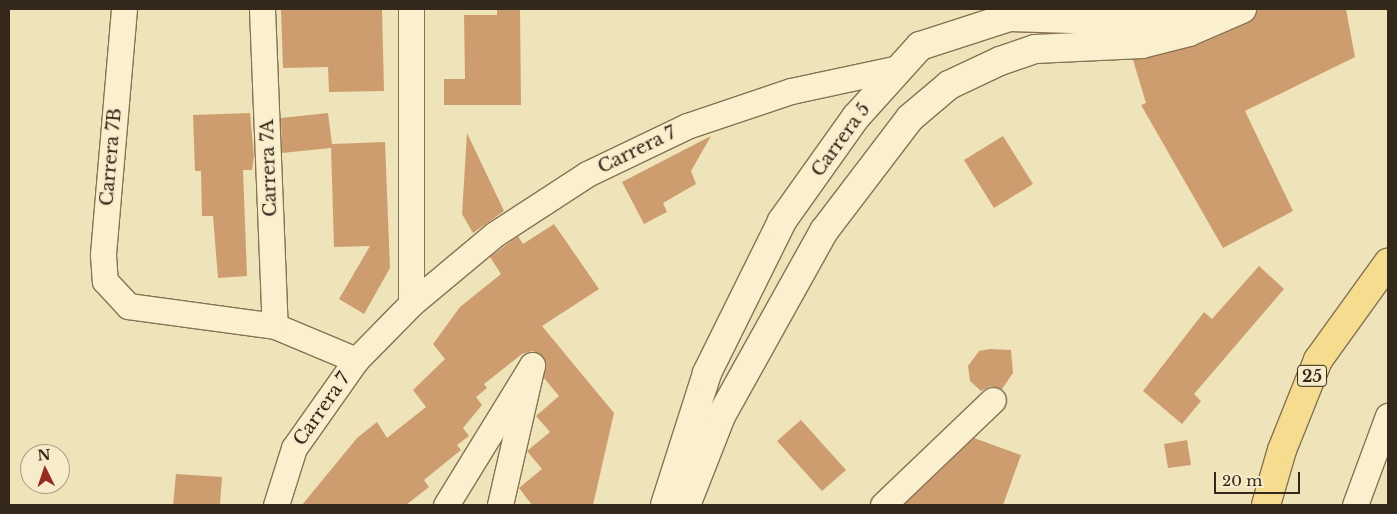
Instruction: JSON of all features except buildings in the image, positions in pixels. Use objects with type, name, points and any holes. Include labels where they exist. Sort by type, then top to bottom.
[{"type":"main road","name":"25","points":[[1266,505],[1282,450],[1318,360],[1388,263]]},
{"type":"street","name":"Carrera 7B","points":[[124,9],[103,255],[105,281],[119,300],[143,310],[275,326]]},
{"type":"street","name":"Carrera 7A","points":[[262,9],[275,326]]},
{"type":"street","points":[[411,9],[411,304]]},
{"type":"street","name":"Carrera 5","points":[[666,505],[707,373],[782,220],[856,117],[898,68],[920,46],[1010,17],[1133,21],[1178,17],[1197,9]]},
{"type":"street","points":[[686,505],[721,416],[824,231],[910,118],[950,85],[1000,61],[1035,49],[1142,44],[1190,32],[1242,9]]},
{"type":"street","name":"Carrera 7","points":[[276,505],[294,448],[356,360],[411,304],[495,234],[587,174],[687,126],[790,91],[898,68]]},
{"type":"street","points":[[275,326],[356,360]]},
{"type":"street","points":[[446,505],[532,366],[500,505]]},
{"type":"street","points":[[883,505],[992,400]]},
{"type":"street","points":[[1355,505],[1388,416]]}]
